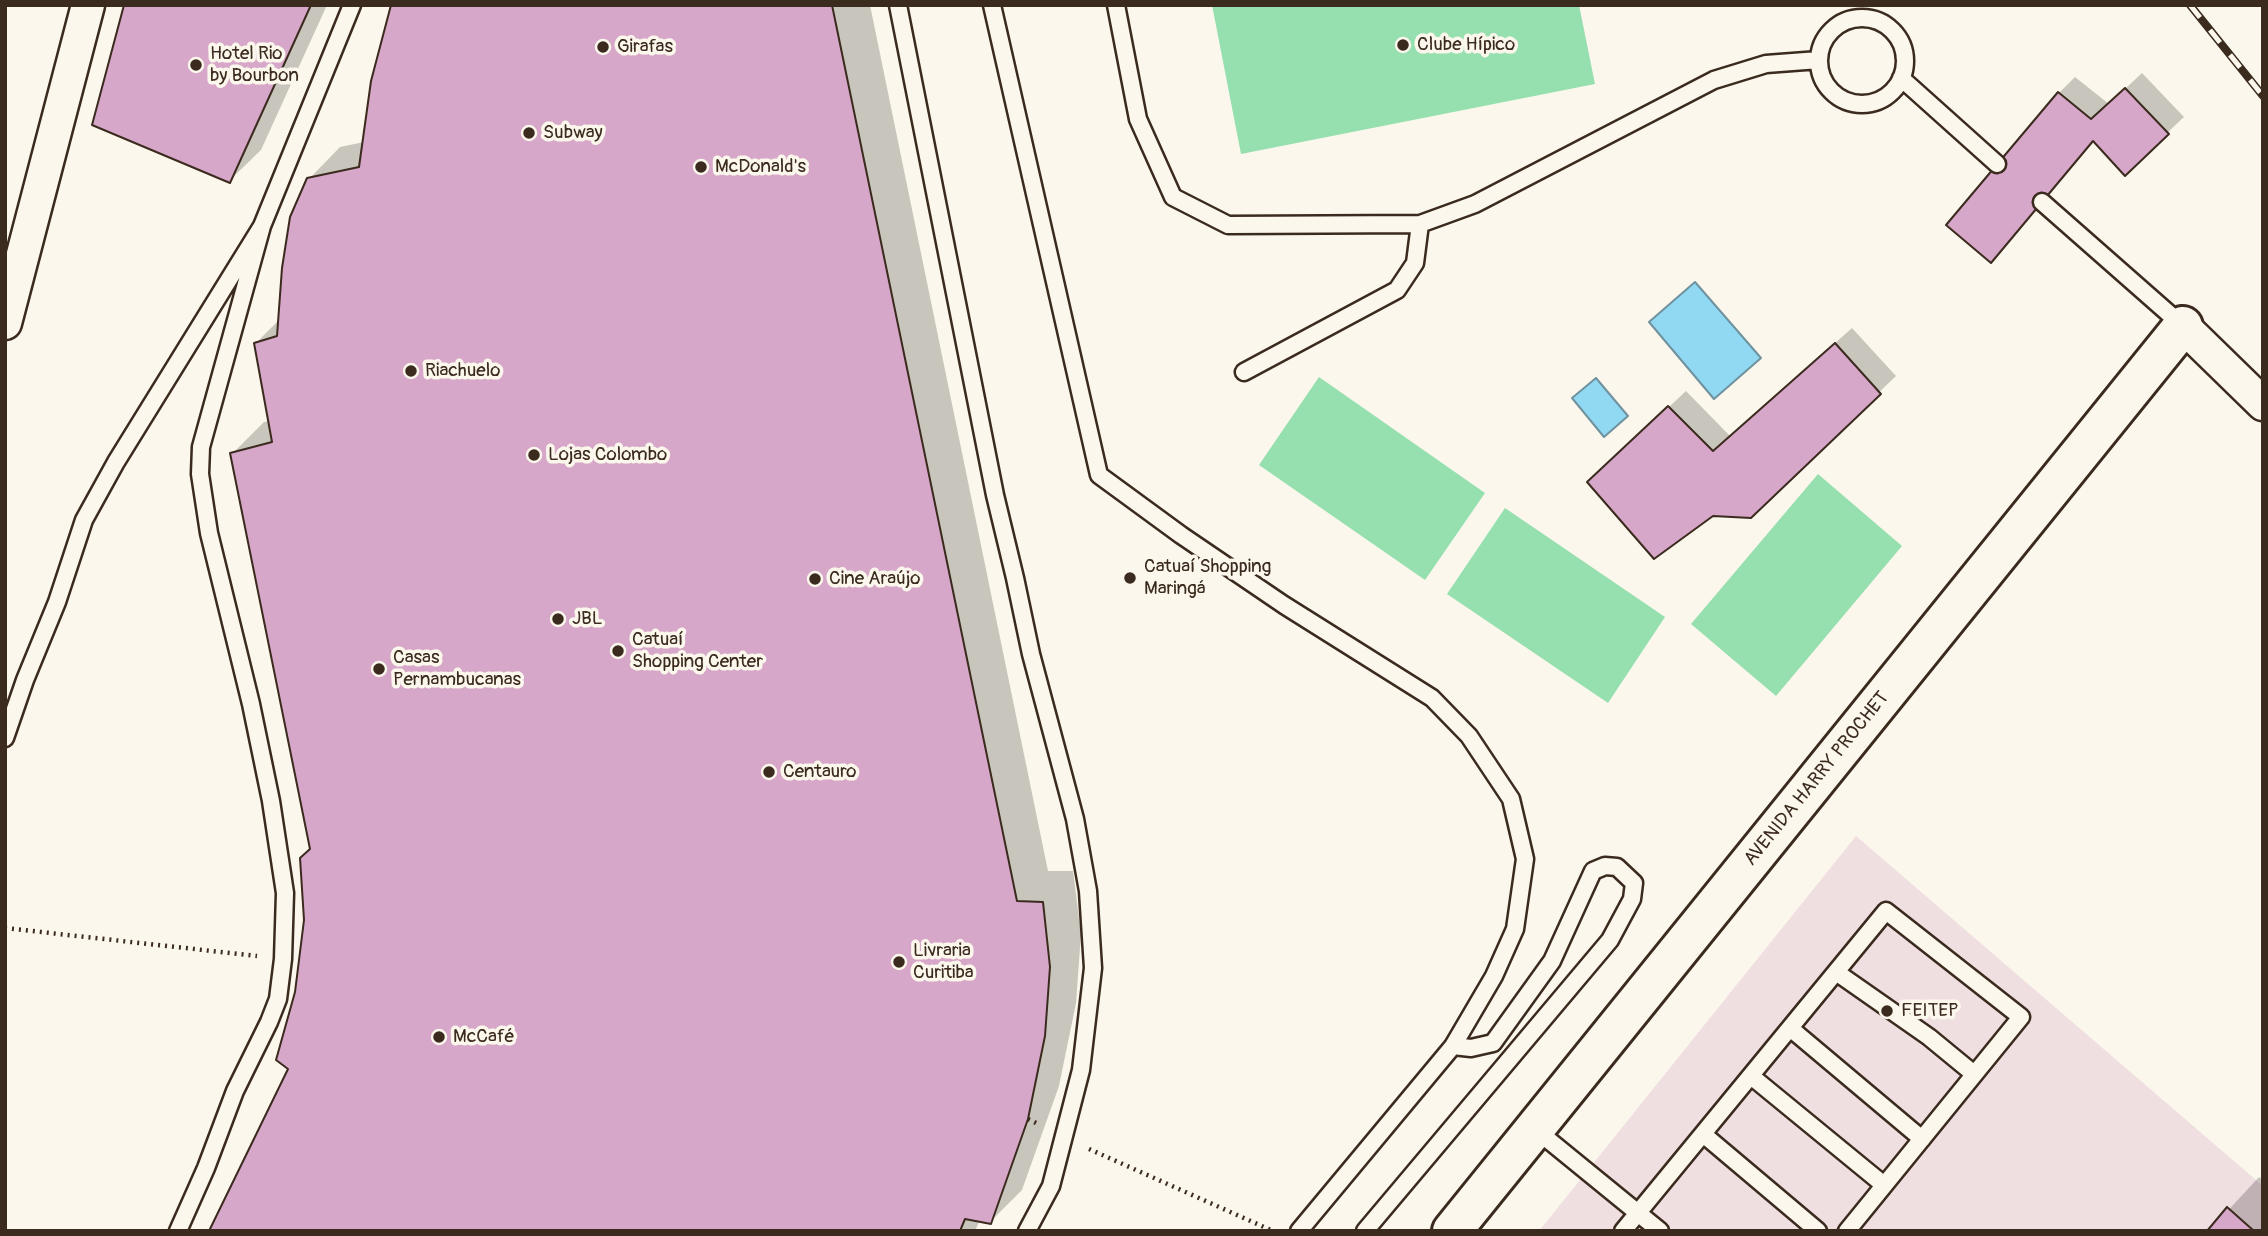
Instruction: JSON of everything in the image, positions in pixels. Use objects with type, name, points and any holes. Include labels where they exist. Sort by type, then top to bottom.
[{"type":"street","points":[[5,323],[88,5]]},
{"type":"street","points":[[2183,326],[2263,404]]},
{"type":"street","name":"AVENIDA HARRY PROCHET","points":[[1452,1231],[2183,326]]},
{"type":"lane","points":[[178,1231],[206,1168],[235,1091],[278,999],[283,959],[285,893],[271,801],[251,704],[209,533],[200,474],[201,447],[262,226],[352,5]]},
{"type":"lane","points":[[898,5],[995,495],[1031,654],[1075,819],[1088,891],[1093,968],[1081,1070],[1051,1186],[1027,1231]]},
{"type":"lane","points":[[992,5],[1099,475],[1284,605],[1432,698],[1469,736],[1511,799],[1525,859],[1515,929],[1494,976],[1453,1046],[1299,1231]]},
{"type":"lane","points":[[1116,5],[1138,120],[1173,197],[1228,225],[1420,224],[1475,204],[1714,80],[1766,64],[1819,60]]},
{"type":"lane","points":[[1863,18],[1879,22],[1893,31],[1902,46],[1905,62],[1901,78],[1892,92],[1877,102],[1861,104],[1844,101],[1831,92],[1822,77],[1819,60],[1822,44],[1832,30],[1846,21],[1863,18]]},
{"type":"lane","points":[[1901,78],[1997,164]]},
{"type":"lane","points":[[2042,202],[2183,326]]},
{"type":"lane","points":[[1244,372],[1397,290],[1415,263],[1420,224]]},
{"type":"lane","points":[[5,738],[25,680],[51,619],[84,520],[116,462],[262,226]]},
{"type":"lane","points":[[1364,1231],[1610,940],[1632,899],[1634,883],[1617,867],[1605,866],[1593,871],[1552,961],[1493,1043],[1471,1048],[1453,1046]]},
{"type":"lane","points":[[1623,1231],[1886,911],[2021,1017],[1847,1231]]},
{"type":"lane","points":[[1836,972],[1929,1037],[1974,1074]]},
{"type":"lane","points":[[1790,1028],[1922,1139]]},
{"type":"lane","points":[[1751,1076],[1884,1185]]},
{"type":"lane","points":[[1535,1129],[1660,1231]]},
{"type":"lane","points":[[1703,1134],[1818,1231]]},
{"type":"path","points":[[5,928],[283,959]]},
{"type":"path","points":[[1028,1119],[1063,1138],[1273,1231]]},
{"type":"shaded area","name":"FEITEP","points":[[1856,836],[2263,1186],[2263,1231],[1539,1231]]},
{"type":"green space","name":"Clube Hípico","points":[[1212,5],[1579,5],[1595,84],[1241,154]]},
{"type":"green space","points":[[1319,377],[1485,493],[1425,580],[1259,465]]},
{"type":"green space","points":[[1818,474],[1902,546],[1776,696],[1691,624]]},
{"type":"green space","points":[[1505,508],[1665,617],[1608,703],[1447,594]]},
{"type":"water","points":[[1695,282],[1761,358],[1714,399],[1649,322]]},
{"type":"water","points":[[1596,378],[1628,416],[1604,437],[1572,398]]},
{"type":"building","name":"Hotel Rio by Bourbon","points":[[124,5],[311,5],[230,183],[92,125]]},
{"type":"building","name":"Catuaí Shopping Center","points":[[391,5],[832,5],[1017,901],[1043,902],[1050,967],[1045,1036],[1028,1119],[991,1224],[965,1219],[960,1231],[209,1231],[288,1069],[276,1060],[295,992],[304,920],[300,858],[310,849],[230,453],[272,442],[254,343],[277,336],[282,268],[290,217],[307,178],[359,167],[371,81]]},
{"type":"building","points":[[2125,88],[2169,134],[2125,176],[2093,141],[1991,263],[1946,225],[2058,92],[2091,119]]},
{"type":"building","points":[[1835,343],[1881,394],[1751,518],[1713,516],[1654,559],[1587,482],[1668,406],[1713,451]]},
{"type":"building","points":[[2227,1207],[2254,1231],[2207,1231]]},
{"type":"railway","points":[[2190,5],[2263,96]]},
{"type":"place","name":"Clube Hípico","points":[[1403,45]]},
{"type":"place","name":"Girafas","points":[[603,47]]},
{"type":"place","name":"Hotel Rio by Bourbon","points":[[196,65]]},
{"type":"place","name":"Subway","points":[[529,133]]},
{"type":"place","name":"McDonald's","points":[[701,167]]},
{"type":"place","name":"Riachuelo","points":[[411,371]]},
{"type":"place","name":"Lojas Colombo","points":[[534,455]]},
{"type":"place","name":"Catuaí Shopping Maringá","points":[[1130,578]]},
{"type":"place","name":"Cine Araújo","points":[[815,579]]},
{"type":"place","name":"JBL","points":[[558,619]]},
{"type":"place","name":"Catuaí Shopping Center","points":[[618,651]]},
{"type":"place","name":"Casas Pernambucanas","points":[[379,669]]},
{"type":"place","name":"Centauro","points":[[769,772]]},
{"type":"place","name":"Livraria Curitiba","points":[[899,962]]},
{"type":"place","name":"FEITEP","points":[[1887,1011]]},
{"type":"place","name":"McCafé","points":[[439,1037]]}]
